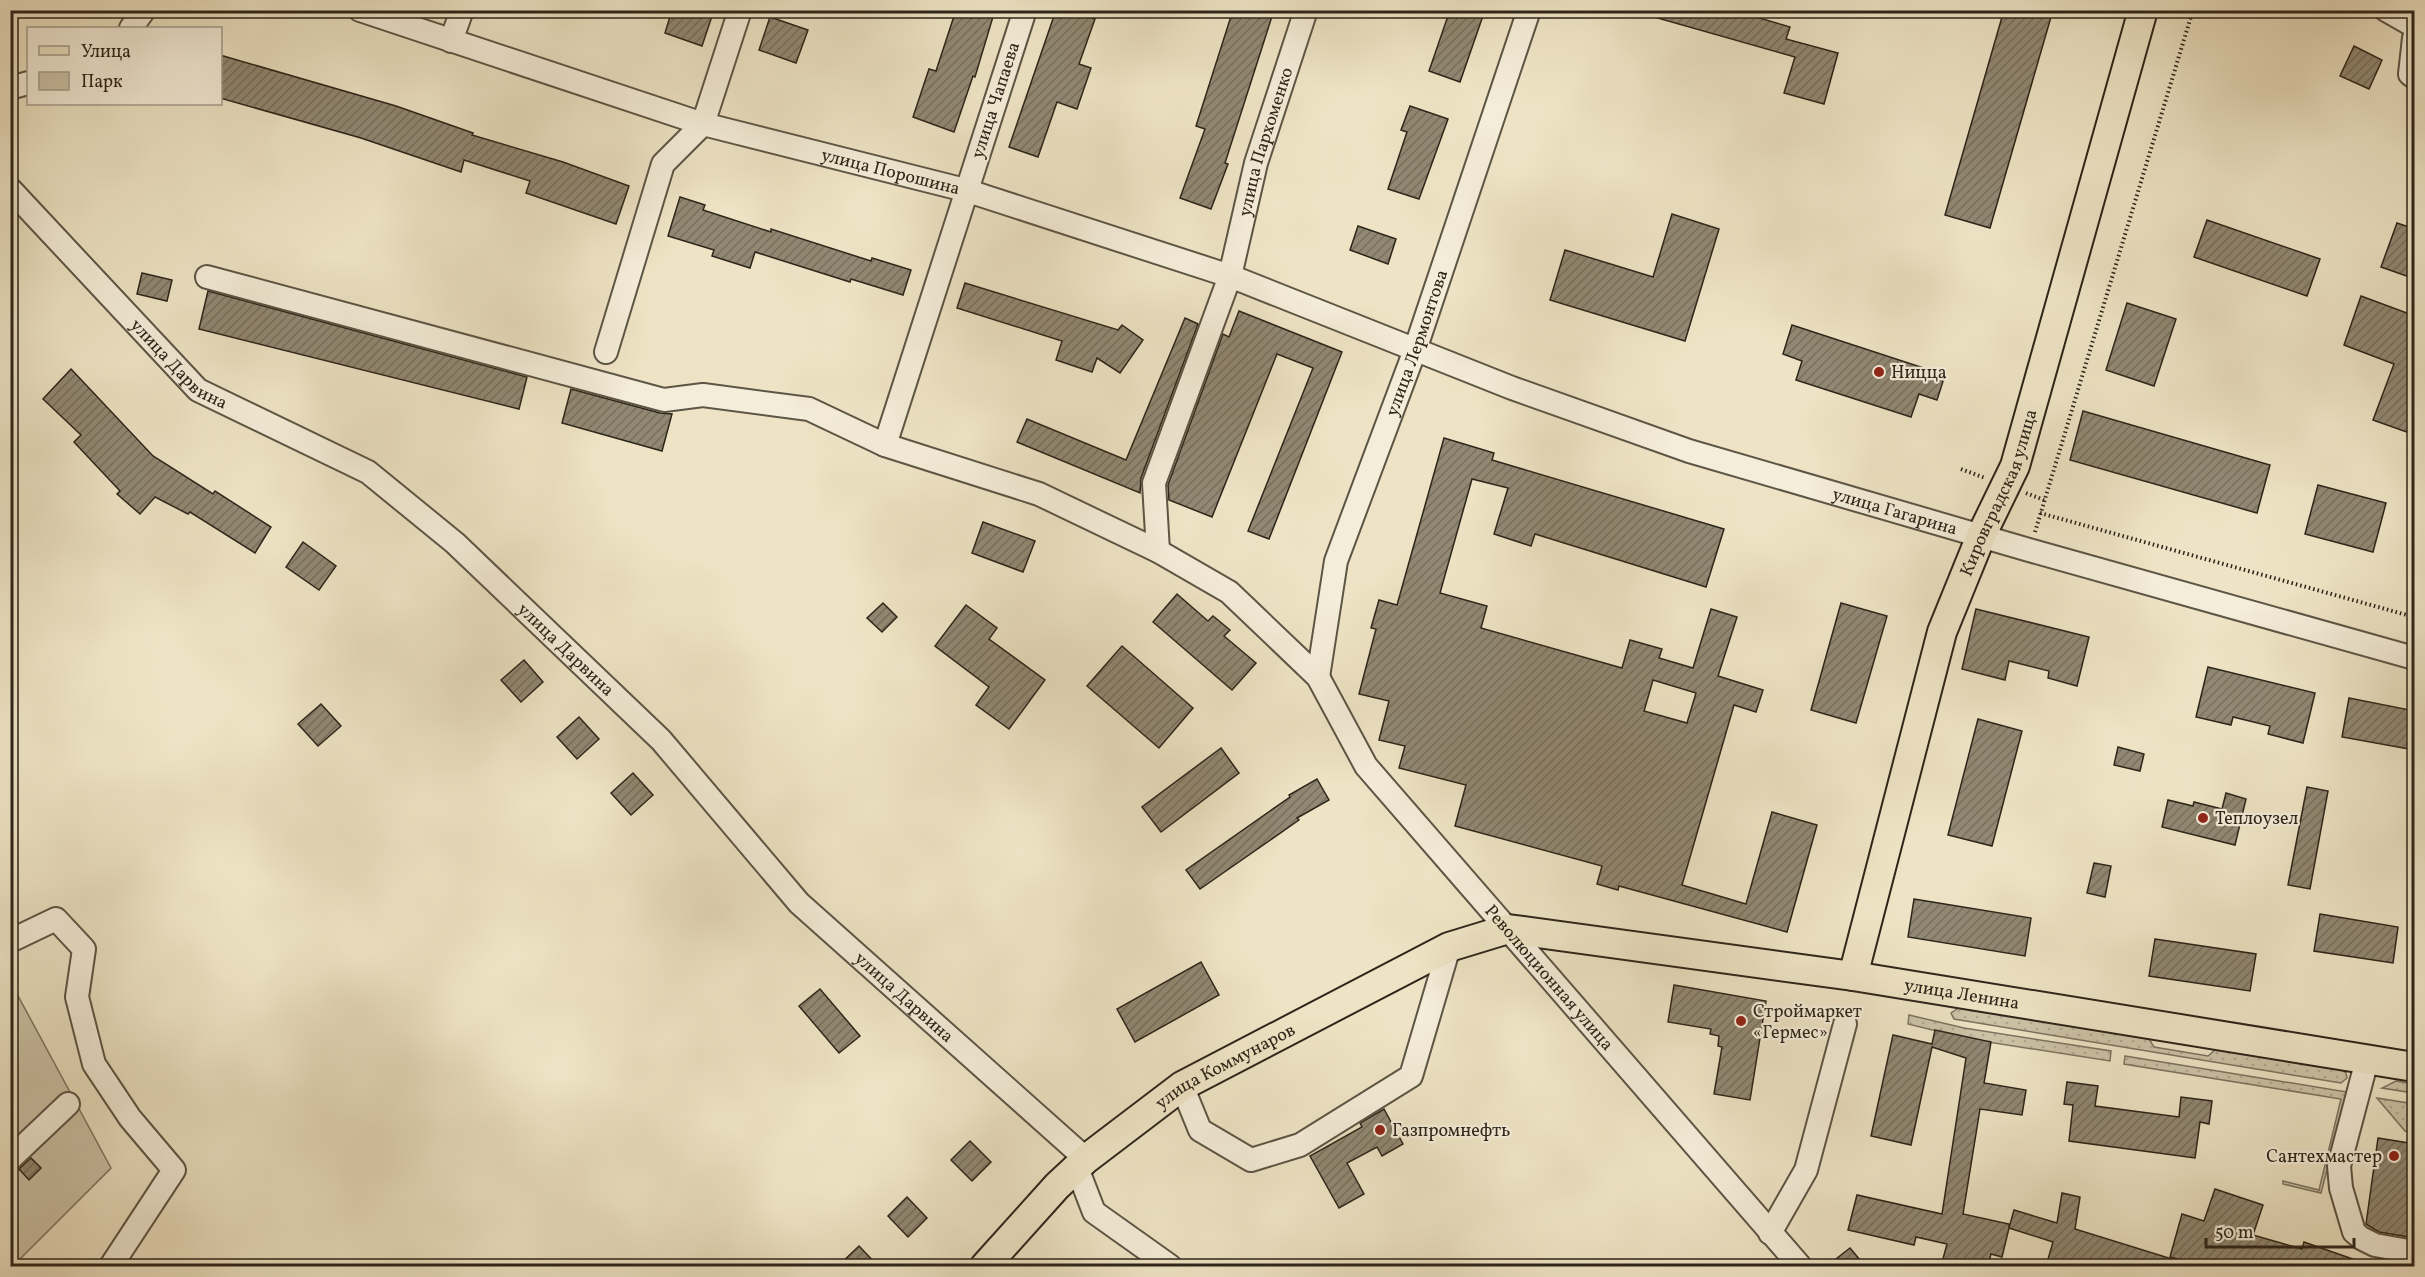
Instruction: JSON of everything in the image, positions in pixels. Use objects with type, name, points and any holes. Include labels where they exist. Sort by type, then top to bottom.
[{"type":"main road","name":"Кировградская улица","points":[[1853,976],[1942,632],[1981,536],[2015,466],[2143,10]]},
{"type":"main road","name":"улица Коммунаров","points":[[985,1266],[1048,1195],[1082,1163],[1182,1086],[1449,947],[1508,929]]},
{"type":"main road","name":"улица Ленина","points":[[1508,929],[1853,976],[2415,1067]]},
{"type":"street","points":[[132,27],[144,10]]},
{"type":"street","name":"улица Порошина","points":[[360,10],[703,124],[966,190],[1230,276],[1415,350]]},
{"type":"street","points":[[451,41],[462,10]]},
{"type":"street","points":[[606,352],[663,164],[703,124],[740,10]]},
{"type":"street","name":"улица Чапаева","points":[[885,445],[1025,10]]},
{"type":"street","name":"улица Пархоменко","points":[[1158,551],[1154,483],[1230,276],[1256,163],[1306,10]]},
{"type":"street","name":"улица Лермонтова","points":[[1318,677],[1336,561],[1415,350],[1529,10]]},
{"type":"street","points":[[2386,10],[2415,26]]},
{"type":"street","points":[[2415,38],[2410,74],[2415,77]]},
{"type":"street","points":[[10,88],[27,83]]},
{"type":"street","name":"улица Дарвина","points":[[10,189],[198,390],[368,472],[455,543],[661,740],[799,903],[1082,1163],[1094,1212],[1170,1266]]},
{"type":"street","name":"Революционная улица","points":[[207,277],[664,400],[703,395],[809,409],[885,445],[1039,494],[1158,551],[1228,592],[1318,677],[1366,766],[1800,1266]]},
{"type":"street","name":"улица Гагарина","points":[[1415,350],[1512,388],[1689,451],[2029,550],[2415,658]]},
{"type":"street","points":[[10,941],[56,919],[84,949],[77,997],[94,1064],[130,1118],[174,1170],[111,1266]]},
{"type":"street","points":[[1182,1086],[1200,1130],[1251,1160],[1300,1145],[1411,1076],[1449,947]]},
{"type":"street","points":[[1770,1233],[1806,1170],[1845,1024]]},
{"type":"street","points":[[2367,1060],[2339,1166],[2341,1188],[2354,1232],[2375,1245],[2415,1252]]},
{"type":"street","points":[[10,1159],[68,1104]]},
{"type":"path","points":[[2029,550],[2193,10]]},
{"type":"path","points":[[2040,513],[2415,617]]},
{"type":"green space","points":[[10,981],[111,1168],[13,1266],[10,1266]]},
{"type":"green space","points":[[1960,1007],[2149,1039],[2154,1047],[2208,1056],[2216,1049],[2338,1067],[2346,1073],[2347,1078],[2341,1083],[1954,1019],[1951,1013]]},
{"type":"green space","points":[[1909,1015],[1964,1028],[2111,1051],[2110,1061],[1969,1039],[1908,1024]]},
{"type":"green space","points":[[2125,1056],[2347,1092],[2321,1193],[2283,1184],[2283,1181],[2319,1190],[2341,1099],[2124,1064]]},
{"type":"green space","points":[[2396,1081],[2414,1084],[2414,1093],[2382,1088]]},
{"type":"green space","points":[[2377,1098],[2414,1104],[2414,1133],[2405,1131]]},
{"type":"building","points":[[672,10],[714,10],[702,46],[665,33]]},
{"type":"building","points":[[956,10],[995,10],[975,77],[973,76],[954,132],[913,117],[929,69],[936,71]]},
{"type":"building","points":[[1056,10],[1069,10],[1095,19],[1079,64],[1091,68],[1077,109],[1057,102],[1038,157],[1009,147]]},
{"type":"building","points":[[1233,10],[1274,10],[1225,163],[1228,164],[1211,209],[1180,198],[1205,129],[1196,126]]},
{"type":"building","points":[[1450,10],[1485,10],[1460,82],[1429,71]]},
{"type":"building","points":[[1648,10],[1732,10],[1790,27],[1786,39],[1838,53],[1824,104],[1784,93],[1795,57],[1647,15]]},
{"type":"building","points":[[2004,10],[2053,10],[1990,228],[1945,215]]},
{"type":"building","points":[[770,17],[808,30],[796,63],[759,50]]},
{"type":"building","points":[[2354,46],[2382,60],[2369,89],[2340,76]]},
{"type":"building","points":[[222,56],[396,106],[473,133],[472,135],[563,162],[629,186],[616,224],[526,193],[530,181],[464,160],[461,172],[361,138],[222,99]]},
{"type":"building","points":[[1410,106],[1448,119],[1419,199],[1388,189],[1407,132],[1401,130]]},
{"type":"building","points":[[680,197],[705,205],[703,210],[771,232],[771,229],[871,261],[872,258],[911,270],[903,295],[851,279],[850,282],[755,252],[750,268],[712,256],[714,250],[668,236]]},
{"type":"building","points":[[1672,214],[1719,229],[1685,341],[1550,300],[1565,250],[1653,277]]},
{"type":"building","points":[[2207,220],[2320,259],[2307,296],[2194,257]]},
{"type":"building","points":[[2397,223],[2415,229],[2415,279],[2381,267]]},
{"type":"building","points":[[1358,226],[1396,239],[1388,264],[1350,250]]},
{"type":"building","points":[[142,273],[172,280],[167,301],[137,294]]},
{"type":"building","points":[[965,283],[1118,330],[1122,325],[1143,340],[1120,373],[1097,358],[1092,372],[1056,360],[1062,341],[957,308]]},
{"type":"building","points":[[208,291],[527,377],[519,409],[199,329]]},
{"type":"building","points":[[2361,296],[2415,316],[2415,435],[2373,420],[2394,364],[2344,345]]},
{"type":"building","points":[[2127,303],[2176,319],[2154,386],[2106,370]]},
{"type":"building","points":[[1239,311],[1342,352],[1269,539],[1248,531],[1313,368],[1277,354],[1212,517],[1169,500],[1168,485],[1223,334],[1229,337]]},
{"type":"building","points":[[1185,318],[1198,324],[1141,478],[1140,493],[1017,442],[1027,419],[1126,460]]},
{"type":"building","points":[[1792,325],[1945,375],[1937,400],[1919,394],[1911,417],[1796,380],[1802,361],[1783,354]]},
{"type":"building","points":[[71,369],[153,456],[213,494],[215,491],[271,527],[255,553],[190,512],[188,514],[155,497],[140,514],[117,494],[120,491],[74,442],[81,435],[43,399]]},
{"type":"building","points":[[571,389],[660,413],[672,414],[662,451],[562,423]]},
{"type":"building","points":[[2083,411],[2270,465],[2257,513],[2070,460]]},
{"type":"building","points":[[1444,438],[1494,453],[1492,460],[1724,529],[1706,587],[1535,534],[1531,546],[1494,534],[1508,488],[1472,479],[1440,593],[1487,606],[1481,628],[1622,668],[1630,640],[1662,649],[1659,658],[1693,668],[1711,609],[1737,617],[1718,676],[1763,690],[1756,712],[1734,705],[1682,885],[1746,904],[1772,812],[1817,825],[1787,932],[1619,886],[1618,890],[1597,884],[1602,866],[1455,826],[1466,785],[1399,768],[1405,746],[1379,740],[1389,701],[1359,694],[1376,629],[1371,628],[1379,600],[1397,605]],"holes":[[[1653,680],[1696,693],[1687,723],[1644,711]]]},
{"type":"building","points":[[2318,485],[2386,503],[2373,552],[2305,534]]},
{"type":"building","points":[[983,522],[1035,541],[1023,572],[972,553]]},
{"type":"building","points":[[303,542],[336,566],[319,590],[286,567]]},
{"type":"building","points":[[1177,594],[1208,621],[1213,616],[1230,630],[1224,636],[1256,663],[1232,690],[1153,622]]},
{"type":"building","points":[[883,603],[897,617],[882,632],[867,618]]},
{"type":"building","points":[[1841,603],[1887,616],[1856,723],[1811,710]]},
{"type":"building","points":[[966,605],[997,628],[989,639],[1045,680],[1009,729],[976,705],[989,687],[935,646]]},
{"type":"building","points":[[1976,609],[2089,637],[2077,686],[2048,678],[2049,671],[2009,661],[2005,680],[1962,669]]},
{"type":"building","points":[[1122,646],[1193,708],[1159,748],[1087,686]]},
{"type":"building","points":[[524,660],[543,682],[521,702],[501,680]]},
{"type":"building","points":[[2208,667],[2315,693],[2303,743],[2268,734],[2270,726],[2233,717],[2231,725],[2196,717]]},
{"type":"building","points":[[2349,698],[2415,711],[2415,750],[2342,737]]},
{"type":"building","points":[[321,704],[341,726],[318,746],[298,724]]},
{"type":"building","points":[[579,717],[599,739],[577,759],[557,737]]},
{"type":"building","points":[[1978,719],[2022,731],[1992,846],[1948,835]]},
{"type":"building","points":[[2118,747],[2144,754],[2140,771],[2114,765]]},
{"type":"building","points":[[1221,748],[1239,773],[1161,832],[1142,807]]},
{"type":"building","points":[[633,773],[653,795],[631,815],[611,793]]},
{"type":"building","points":[[1317,779],[1329,800],[1297,818],[1299,820],[1200,889],[1186,870],[1290,797],[1289,795]]},
{"type":"building","points":[[2307,787],[2328,791],[2310,889],[2288,885]]},
{"type":"building","name":"Теплоузел","points":[[2226,793],[2246,799],[2235,845],[2162,827],[2168,800],[2193,806],[2194,802],[2222,809]]},
{"type":"building","points":[[2094,863],[2111,866],[2105,897],[2087,893]]},
{"type":"building","points":[[1914,899],[2031,918],[2025,956],[1908,937]]},
{"type":"building","points":[[2320,914],[2398,927],[2393,963],[2314,951]]},
{"type":"building","points":[[2155,939],[2256,954],[2250,991],[2149,976]]},
{"type":"building","points":[[1201,962],[1219,995],[1135,1042],[1117,1009]]},
{"type":"building","points":[[1674,985],[1766,1001],[1750,1100],[1714,1094],[1722,1047],[1718,1046],[1719,1036],[1710,1034],[1711,1029],[1668,1022]]},
{"type":"building","points":[[820,989],[860,1036],[839,1053],[799,1006]]},
{"type":"building","points":[[1935,1030],[1991,1042],[1984,1083],[2026,1090],[2022,1115],[1980,1109],[1963,1214],[2009,1224],[2002,1257],[1991,1254],[1988,1266],[1941,1266],[1947,1244],[1916,1237],[1914,1245],[1848,1230],[1857,1195],[1942,1214],[1966,1058],[1932,1047],[1911,1145],[1871,1136],[1893,1035],[1932,1044]]},
{"type":"building","points":[[2067,1082],[2098,1086],[2095,1106],[2179,1117],[2181,1097],[2212,1101],[2209,1124],[2200,1122],[2195,1158],[2069,1141],[2073,1105],[2064,1104]]},
{"type":"building","points":[[1384,1109],[1403,1144],[1382,1156],[1377,1147],[1347,1163],[1364,1194],[1339,1208],[1310,1156],[1362,1127],[1360,1123]]},
{"type":"building","points":[[2378,1138],[2415,1144],[2415,1238],[2379,1232],[2366,1224]]},
{"type":"building","points":[[970,1141],[991,1162],[972,1181],[951,1160]]},
{"type":"building","points":[[31,1158],[41,1168],[29,1180],[19,1169]]},
{"type":"building","points":[[2215,1189],[2263,1205],[2253,1235],[2302,1249],[2304,1242],[2367,1264],[2366,1266],[2204,1266],[2170,1257],[2182,1214],[2204,1221]]},
{"type":"building","points":[[2062,1193],[2080,1197],[2075,1229],[2185,1263],[2185,1266],[2046,1266],[2053,1242],[2009,1228],[2014,1210],[2057,1223]]},
{"type":"building","points":[[907,1197],[927,1218],[908,1237],[888,1216]]},
{"type":"building","points":[[859,1246],[878,1266],[838,1266]]},
{"type":"building","points":[[1850,1248],[1865,1266],[1827,1266]]},
{"type":"place","name":"Ницца","points":[[1879,372]]},
{"type":"place","name":"Теплоузел","points":[[2203,818]]},
{"type":"place","name":"Строймаркет «Гермес»","points":[[1741,1021]]},
{"type":"place","name":"Газпромнефть","points":[[1380,1130]]},
{"type":"place","name":"Сантехмастер","points":[[2394,1156]]}]
